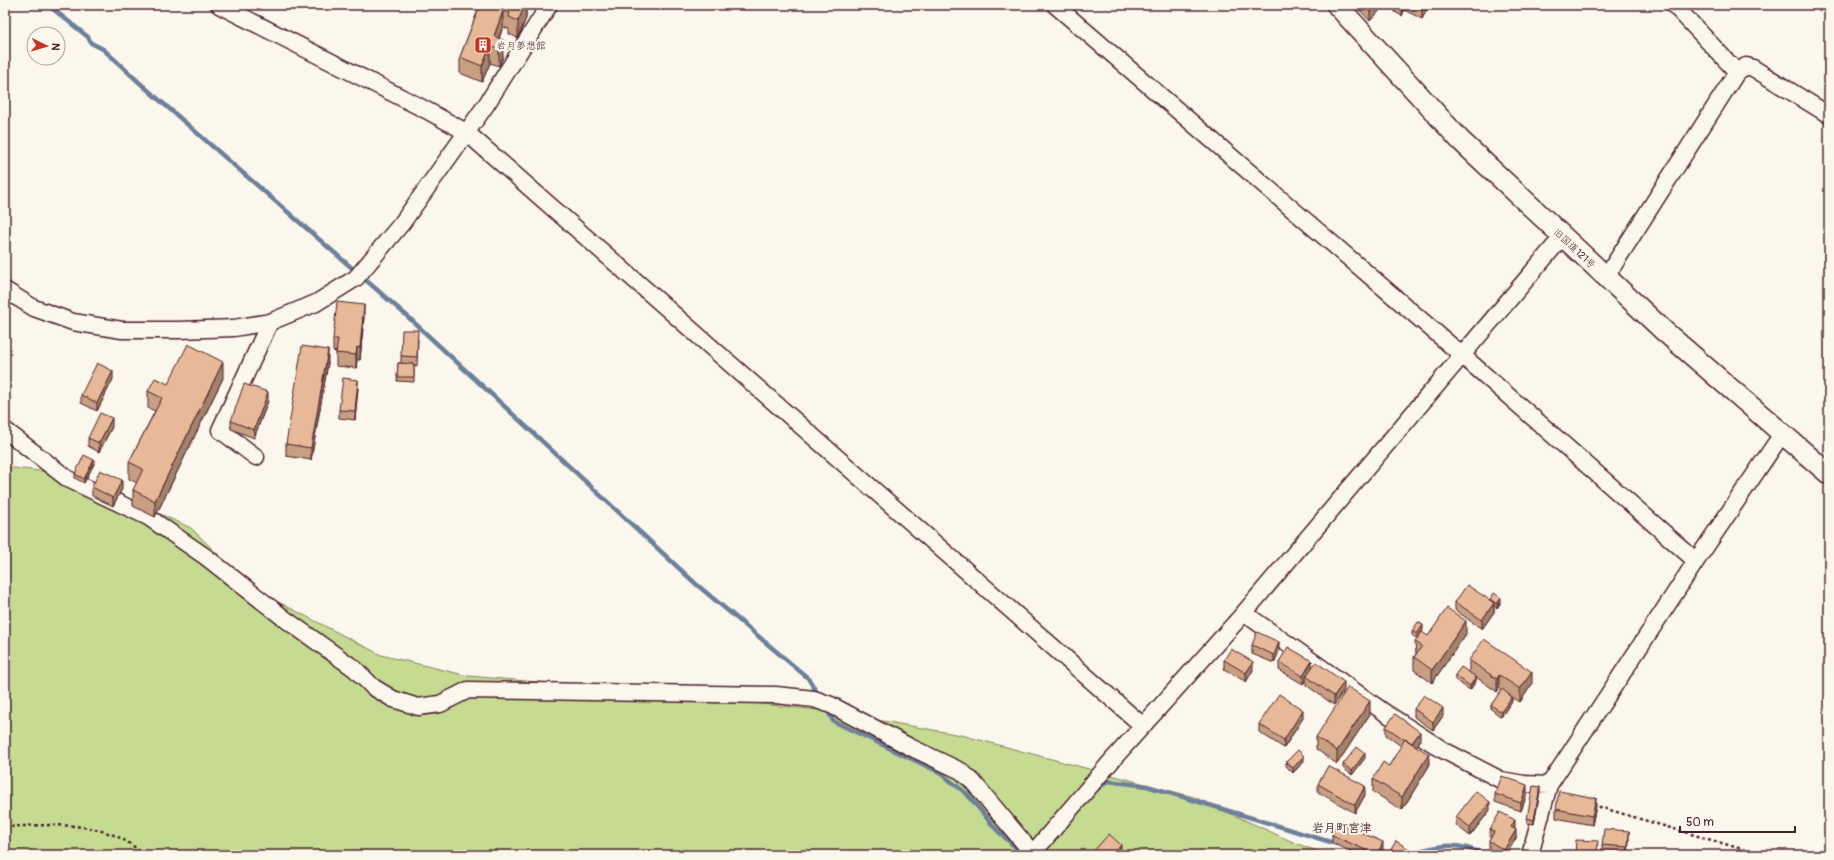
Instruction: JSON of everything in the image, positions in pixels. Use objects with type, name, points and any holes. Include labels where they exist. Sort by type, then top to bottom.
[{"type":"street","points":[[219,5],[426,110],[466,132],[1143,726]]},
{"type":"street","points":[[5,290],[34,308],[73,322],[122,330],[234,328],[270,322],[316,303],[356,278],[402,223],[486,105],[549,5]]},
{"type":"street","points":[[1055,5],[1463,356],[1696,561]]},
{"type":"street","name":"旧国道121号","points":[[1337,5],[1460,140],[1664,331],[1829,474]]},
{"type":"street","points":[[1674,5],[1738,72]]},
{"type":"street","points":[[1606,277],[1738,72],[1746,66],[1753,68],[1829,115]]},
{"type":"street","points":[[5,430],[68,479],[148,518],[206,557],[285,619],[355,669],[373,687],[393,699],[418,707],[440,704],[468,690],[776,696],[814,699],[831,705],[910,747],[961,771],[973,782],[1034,854],[1143,726],[1244,613],[1563,236]]},
{"type":"street","points":[[256,457],[220,430],[270,322]]},
{"type":"street","points":[[1530,855],[1549,785],[1696,561],[1782,434]]},
{"type":"street","points":[[1244,613],[1384,712],[1443,750],[1501,780],[1524,784],[1549,785]]},
{"type":"path","points":[[1591,804],[1762,855]]},
{"type":"path","points":[[5,827],[42,825],[81,827],[105,832],[123,840],[143,855]]},
{"type":"green space","points":[[5,467],[75,475],[191,528],[253,589],[381,655],[468,676],[642,691],[827,711],[961,735],[1194,797],[1295,843],[1328,855],[5,855]]},
{"type":"building","points":[[480,5],[509,5],[513,7],[513,5],[525,5],[518,21],[509,17],[510,13],[503,11],[494,36],[503,40],[499,50],[490,46],[482,66],[460,57]]},
{"type":"building","points":[[1363,5],[1377,5],[1370,12]]},
{"type":"building","points":[[1396,5],[1404,7],[1402,11],[1395,8]]},
{"type":"building","points":[[1412,5],[1425,5],[1422,10]]},
{"type":"building","points":[[337,302],[364,305],[360,348],[357,347],[356,355],[336,353],[338,339],[333,339]]},
{"type":"building","points":[[402,330],[418,330],[417,357],[401,356]]},
{"type":"building","points":[[188,344],[223,362],[155,501],[133,490],[143,469],[129,462],[162,398],[148,391],[155,378],[168,384]]},
{"type":"building","points":[[302,346],[328,350],[311,448],[286,444]]},
{"type":"building","points":[[97,363],[113,371],[97,403],[81,395]]},
{"type":"building","points":[[398,363],[414,364],[414,377],[397,377]]},
{"type":"building","points":[[343,378],[358,380],[355,411],[339,410]]},
{"type":"building","points":[[244,384],[268,392],[254,430],[231,421]]},
{"type":"building","points":[[100,413],[112,418],[99,443],[88,438]]},
{"type":"building","points":[[84,455],[94,460],[84,479],[75,474]]},
{"type":"building","points":[[100,470],[122,480],[113,498],[92,487]]},
{"type":"building","points":[[1467,585],[1494,603],[1482,620],[1455,602]]},
{"type":"building","points":[[1494,593],[1501,598],[1497,604],[1490,599]]},
{"type":"building","points":[[1447,608],[1466,621],[1432,670],[1414,657],[1422,646],[1415,642],[1422,632],[1428,636]]},
{"type":"building","points":[[1418,622],[1423,625],[1417,634],[1412,631]]},
{"type":"building","points":[[1257,632],[1279,642],[1274,655],[1252,645]]},
{"type":"building","points":[[1484,639],[1532,672],[1520,689],[1499,675],[1497,679],[1469,660]]},
{"type":"building","points":[[1288,647],[1312,661],[1303,676],[1279,662]]},
{"type":"building","points":[[1231,649],[1253,662],[1246,673],[1224,660]]},
{"type":"building","points":[[1316,662],[1344,682],[1334,696],[1306,676]]},
{"type":"building","points":[[1461,667],[1476,677],[1470,686],[1455,675]]},
{"type":"building","points":[[1348,687],[1370,701],[1337,751],[1316,737]]},
{"type":"building","points":[[1502,689],[1512,697],[1501,712],[1491,705]]},
{"type":"building","points":[[1279,694],[1303,710],[1284,740],[1259,724]]},
{"type":"building","points":[[1424,695],[1443,708],[1433,722],[1414,709]]},
{"type":"building","points":[[1395,714],[1420,732],[1412,743],[1386,727]]},
{"type":"building","points":[[1405,739],[1429,754],[1402,797],[1373,779],[1383,762],[1389,766]]},
{"type":"building","points":[[1357,747],[1365,753],[1352,771],[1343,764]]},
{"type":"building","points":[[1298,750],[1304,756],[1293,768],[1286,762]]},
{"type":"building","points":[[1328,766],[1365,786],[1355,805],[1318,784]]},
{"type":"building","points":[[1502,776],[1527,785],[1521,803],[1495,794]]},
{"type":"building","points":[[1533,786],[1540,787],[1534,820],[1527,818]]},
{"type":"building","points":[[1476,791],[1490,802],[1470,827],[1456,817]]},
{"type":"building","points":[[1559,791],[1596,798],[1592,816],[1556,809]]},
{"type":"building","points":[[1500,812],[1515,820],[1511,827],[1516,830],[1504,850],[1489,841],[1494,832],[1490,829]]},
{"type":"building","points":[[1337,822],[1383,842],[1377,855],[1332,835]]},
{"type":"building","points":[[1604,829],[1629,831],[1628,847],[1602,845]]},
{"type":"building","points":[[1109,834],[1121,845],[1112,855],[1090,855]]},
{"type":"building","points":[[1576,840],[1598,841],[1597,855],[1575,855]]},
{"type":"building","points":[[1396,841],[1419,855],[1392,855],[1389,853]]},
{"type":"waterway","points":[[48,5],[88,37],[91,43],[103,49],[141,84],[407,316],[696,584],[808,678],[819,696]]},
{"type":"waterway","points":[[826,707],[833,721],[939,772],[967,794],[996,829],[1024,855]]},
{"type":"waterway","points":[[1096,790],[1108,781],[1147,786],[1337,844]]},
{"type":"waterway","points":[[1404,855],[1445,846],[1464,847],[1485,855]]},
{"type":"waterway","points":[[1375,854],[1391,855]]},
{"type":"place","name":"岩月夢想館","points":[[483,45]]},
{"type":"district","name":"岩月町宮津","points":[[1342,828]]}]
